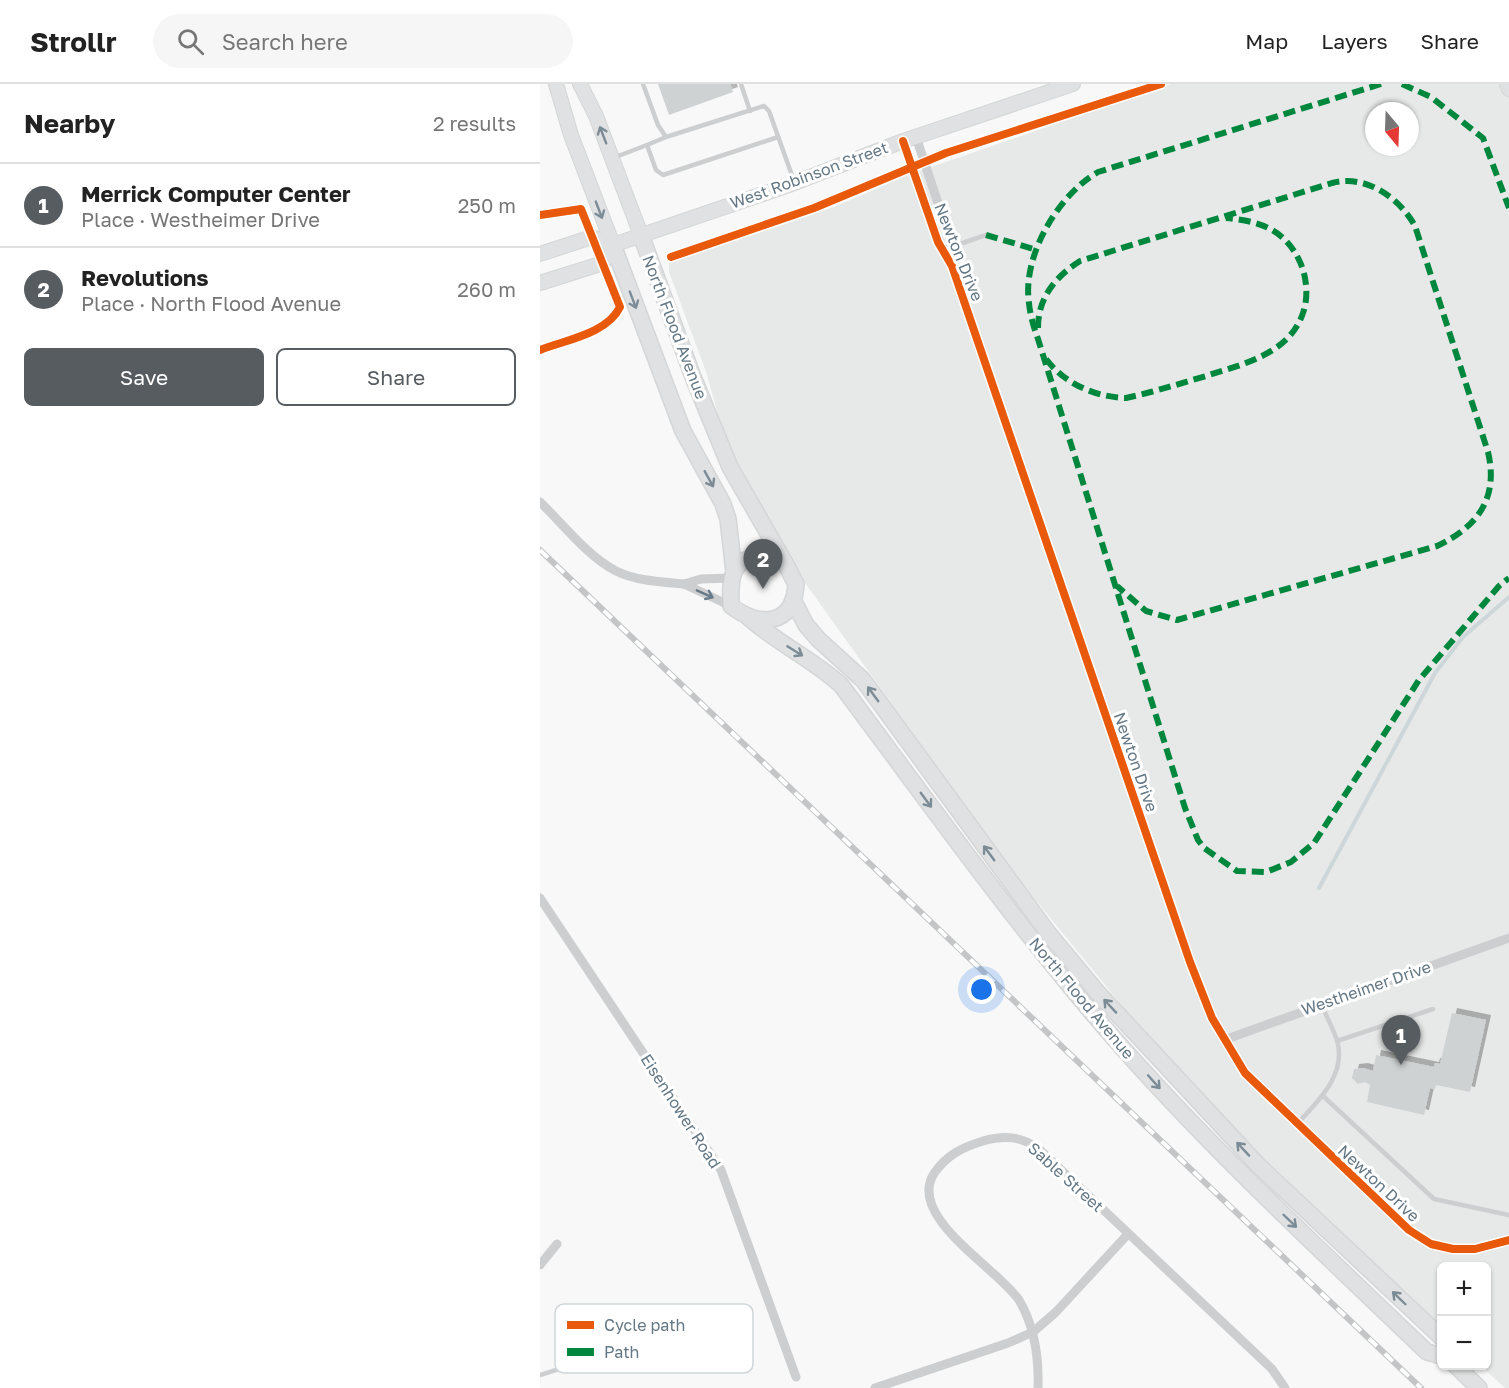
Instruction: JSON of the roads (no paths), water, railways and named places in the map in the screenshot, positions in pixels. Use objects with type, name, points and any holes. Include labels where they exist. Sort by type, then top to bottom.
[{"type":"main road","name":"North Flood Avenue","points":[[556,84],[571,135],[683,431],[723,504],[728,519],[732,575]]},
{"type":"main road","name":"North Flood Avenue","points":[[579,84],[590,101],[693,377],[730,466],[785,563]]},
{"type":"main road","name":"West Robinson Street","points":[[540,283],[603,262],[613,245],[795,183],[909,139],[1073,84]]},
{"type":"main road","points":[[1507,84],[1509,89]]},
{"type":"main road","points":[[540,255],[592,237],[613,245]]},
{"type":"main road","points":[[753,556],[776,557],[785,563],[796,584],[793,600],[783,614],[763,621],[748,617],[731,606],[732,575],[743,561],[753,556]]},
{"type":"main road","name":"North Flood Avenue","points":[[793,600],[806,625],[819,640],[863,680],[1049,934],[1098,993],[1258,1165],[1437,1333]]},
{"type":"main road","name":"North Flood Avenue","points":[[748,617],[764,632],[818,665],[841,685],[1084,1004],[1245,1178],[1427,1352],[1437,1355]]},
{"type":"main road","points":[[1460,1370],[1470,1385]]},
{"type":"street","name":"Newton Drive","points":[[909,139],[1189,957],[1224,1040],[1245,1073],[1417,1237],[1453,1249],[1475,1250],[1509,1240]]},
{"type":"street","points":[[540,502],[594,554],[616,571],[641,579],[684,584],[731,606]]},
{"type":"street","points":[[684,584],[732,575]]},
{"type":"street","name":"Eisenhower Road","points":[[540,898],[721,1170],[796,1377]]},
{"type":"street","name":"Westheimer Drive","points":[[1224,1040],[1509,938]]},
{"type":"street","name":"Sable Street","points":[[1038,1388],[1038,1364],[1033,1332],[1018,1299],[948,1230],[933,1210],[930,1202],[930,1183],[946,1158],[966,1146],[994,1138],[1023,1139],[1039,1149],[1272,1368],[1285,1388]]},
{"type":"street","points":[[875,1388],[1008,1343],[1033,1332],[1056,1312],[1128,1234]]},
{"type":"street","points":[[540,1265],[557,1244]]},
{"type":"lane","points":[[642,84],[666,137]]},
{"type":"lane","points":[[741,84],[750,111]]},
{"type":"lane","points":[[612,159],[666,137],[764,106],[769,111],[795,183]]},
{"type":"lane","points":[[647,145],[656,170],[663,176],[778,136]]},
{"type":"lane","points":[[947,248],[986,235]]},
{"type":"lane","points":[[1297,1124],[1323,1096],[1337,1069],[1337,1041],[1321,1004]]},
{"type":"lane","points":[[1337,1041],[1433,1009]]},
{"type":"lane","points":[[1323,1096],[1434,1199],[1509,1215]]},
{"type":"lane","points":[[540,1375],[555,1370]]},
{"type":"waterway","points":[[1319,888],[1435,673],[1463,637],[1509,597]]},
{"type":"railway","points":[[540,550],[1421,1388]]},
{"type":"place","name":"Revolutions","points":[[763,589]]},
{"type":"place","name":"Merrick Computer Center","points":[[1401,1065]]}]
